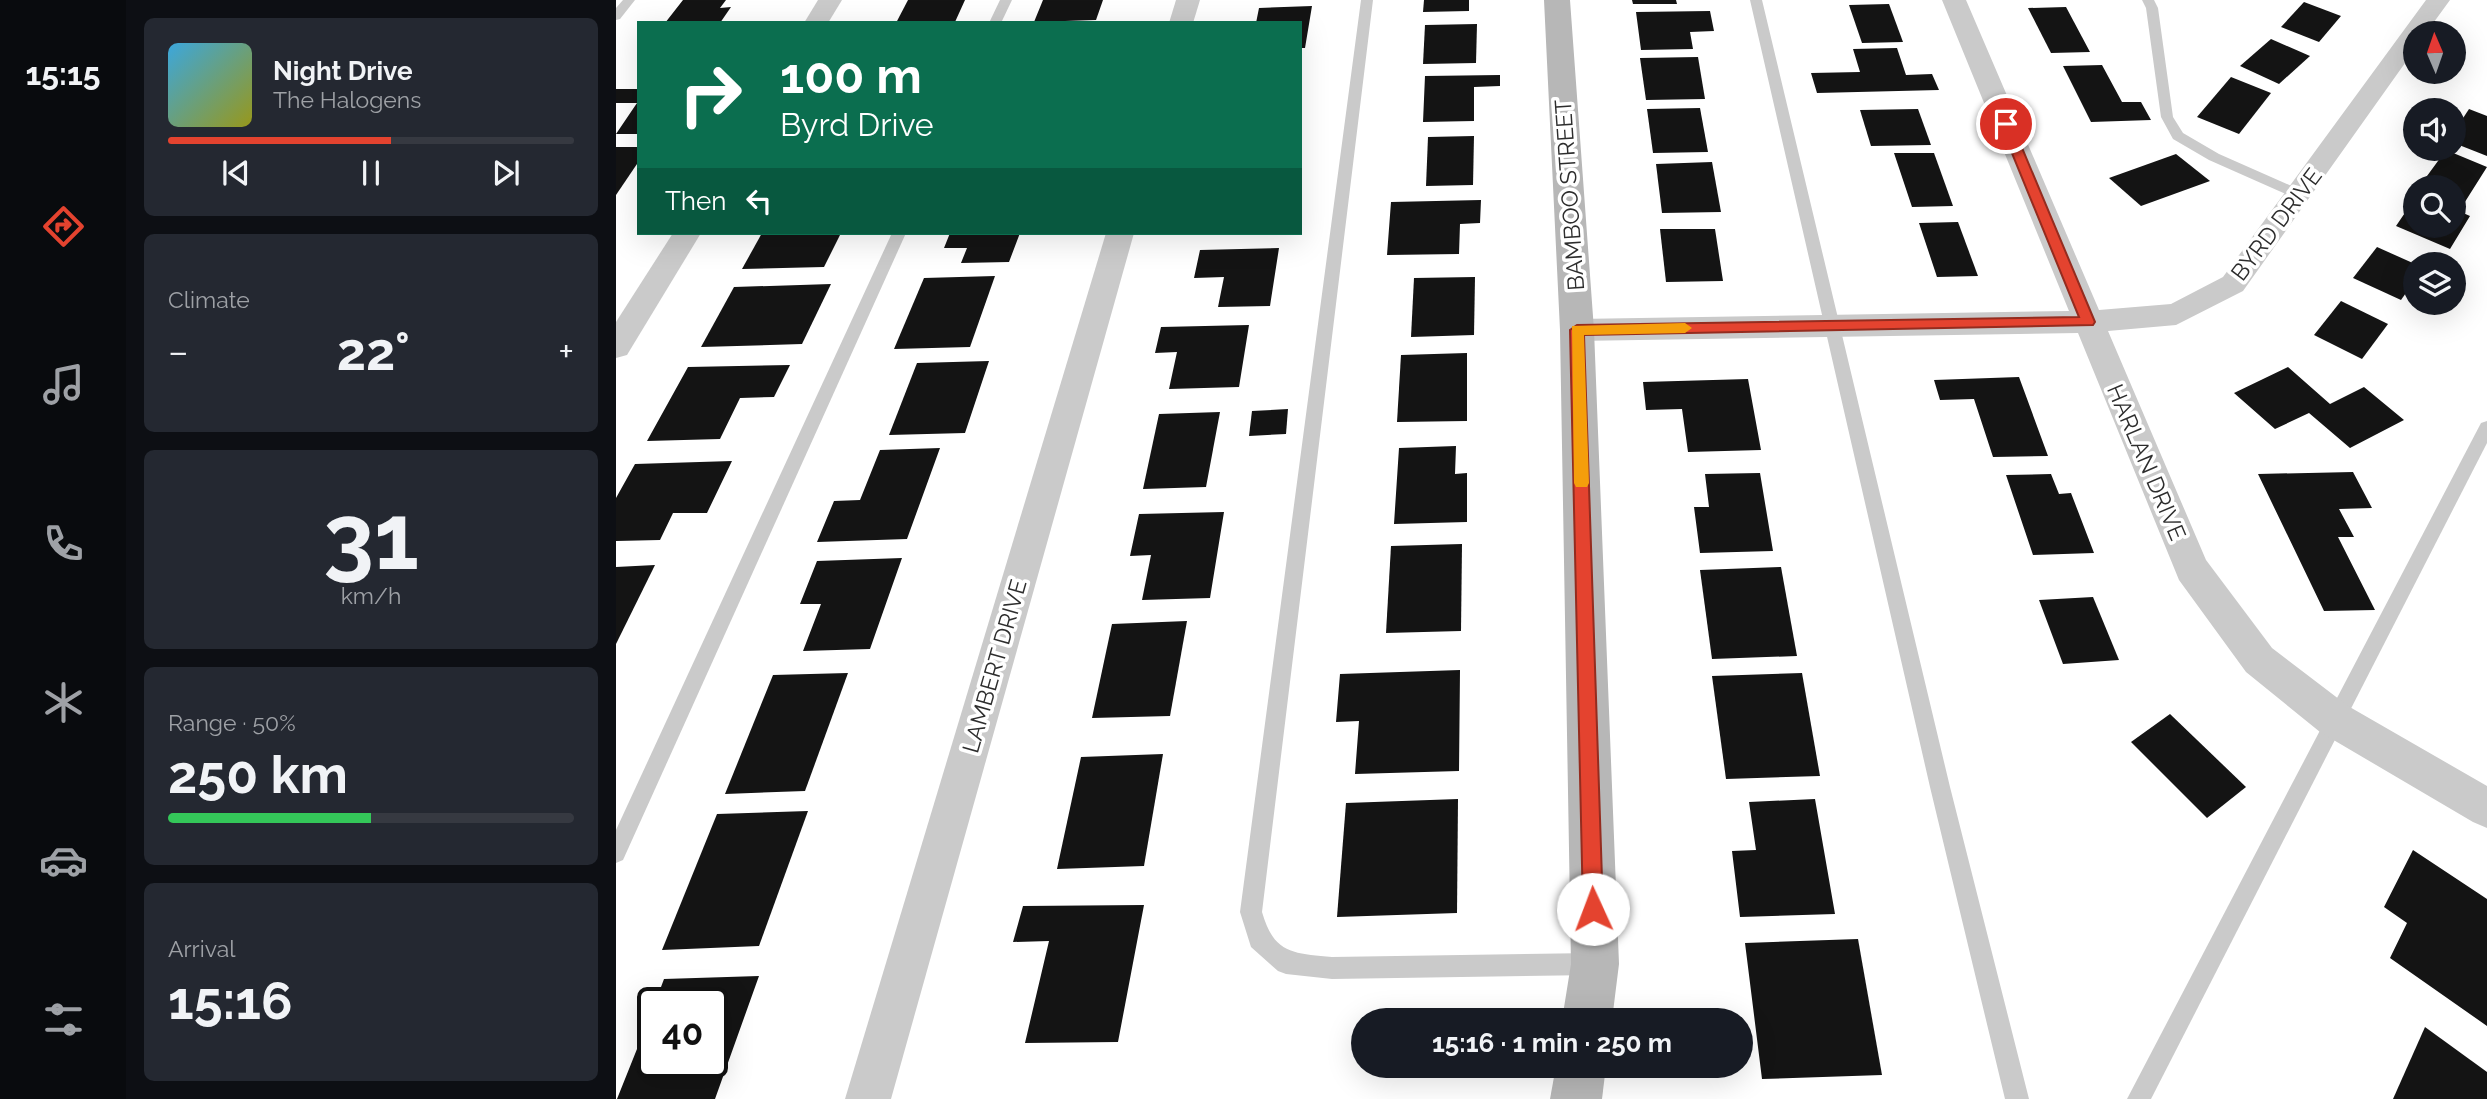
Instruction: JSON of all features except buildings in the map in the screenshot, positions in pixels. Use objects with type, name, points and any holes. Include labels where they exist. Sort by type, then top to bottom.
[{"type":"street","points":[[817,21],[830,0]]},
{"type":"street","points":[[1182,21],[1188,0]]},
{"type":"street","name":"BAMBOO STREET","points":[[1557,0],[1577,330],[1595,964],[1589,1008]]},
{"type":"street","name":"HARLAN DRIVE","points":[[1954,0],[2192,569],[2259,660],[2334,719],[2487,808]]},
{"type":"street","name":"BYRD DRIVE","points":[[1577,330],[2088,322],[2176,314],[2233,284],[2300,195],[2438,0]]},
{"type":"street","points":[[616,347],[686,235]]},
{"type":"street","name":"LAMBERT DRIVE","points":[[868,1099],[1119,235]]},
{"type":"street","points":[[1576,1099],[1579,1078]]},
{"type":"lane","points":[[616,16],[629,0]]},
{"type":"lane","points":[[996,21],[1006,0]]},
{"type":"lane","points":[[1367,0],[1251,912],[1259,939],[1286,963],[1332,968],[1595,964]]},
{"type":"lane","points":[[1756,0],[1835,326],[1940,787],[2017,1099]]},
{"type":"lane","points":[[2148,0],[2152,8],[2167,117],[2178,136],[2214,157],[2300,195]]},
{"type":"lane","points":[[616,853],[898,235]]},
{"type":"lane","points":[[2139,1099],[2487,427]]},
{"type":"slow traffic","points":[[1581,483],[1577,330],[1685,328]]},
{"type":"route","points":[[1593,909],[1577,330],[2088,322],[2006,124]]}]
